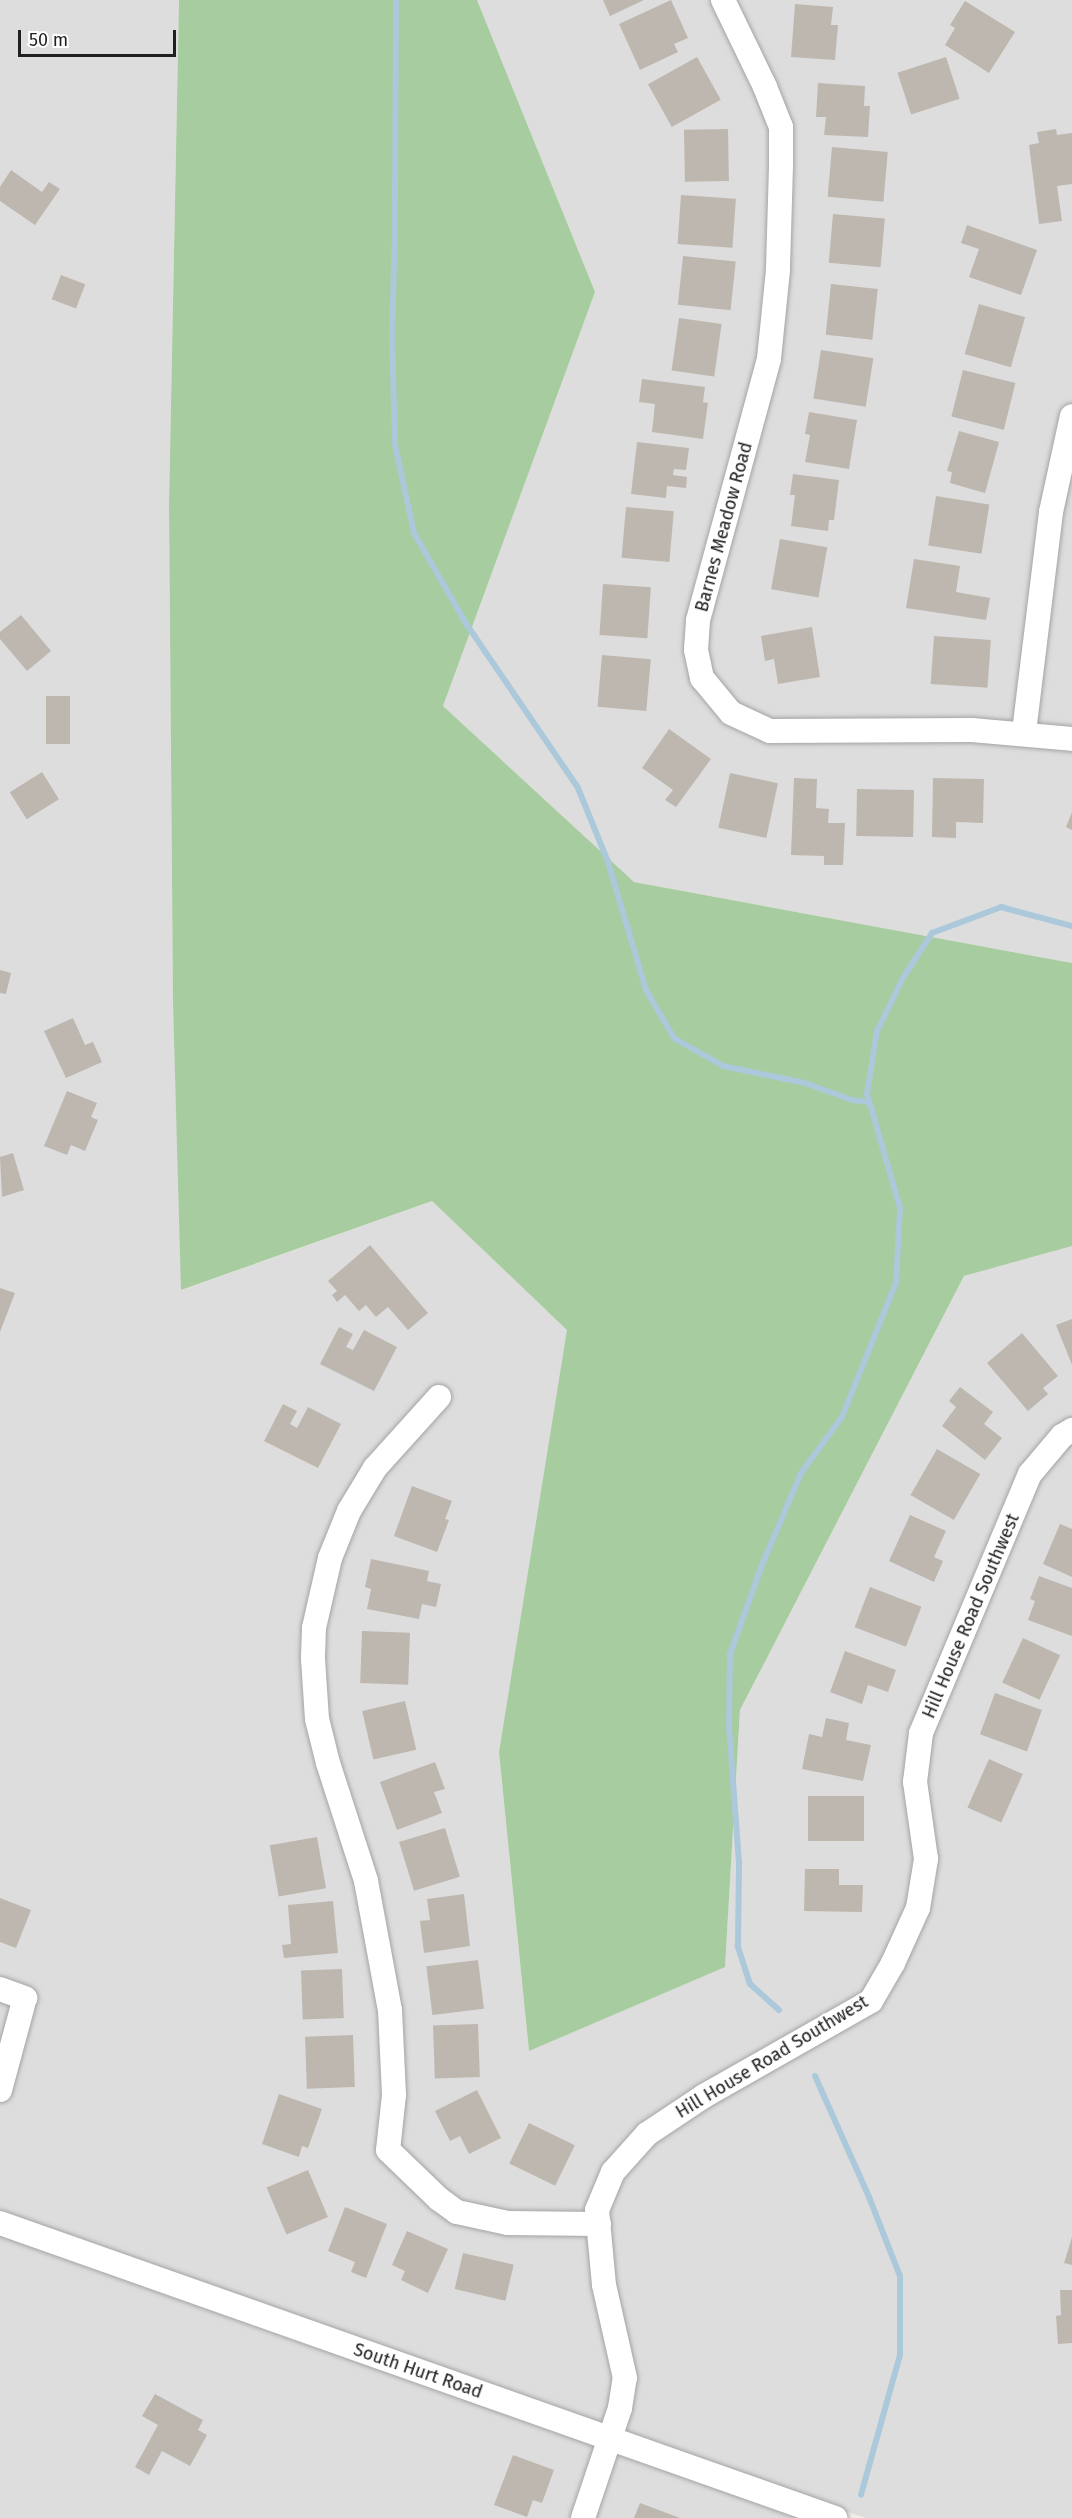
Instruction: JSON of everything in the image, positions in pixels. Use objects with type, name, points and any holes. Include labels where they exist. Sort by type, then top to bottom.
[{"type":"street","name":"Barnes Meadow Road","points":[[723,0],[765,87],[781,127],[778,270],[769,359],[698,621],[696,650],[702,678],[731,713],[770,731],[972,730],[1024,732],[1072,739]]},
{"type":"street","points":[[1024,732],[1051,512],[1072,416]]},
{"type":"street","points":[[439,1396],[375,1468],[349,1511],[330,1557],[314,1628],[313,1659],[317,1719],[328,1763],[366,1881],[390,2010],[394,2095],[388,2151],[439,2199],[457,2212],[508,2223],[599,2224]]},
{"type":"street","name":"Hill House Road Southwest","points":[[583,2518],[620,2408],[625,2378],[604,2285],[597,2210],[613,2172],[647,2134],[704,2096],[871,2001],[893,1963],[918,1908],[926,1859],[915,1782],[921,1733],[1030,1474],[1062,1436],[1072,1430]]},
{"type":"street","points":[[0,1989],[24,2001],[0,2090]]},
{"type":"street","name":"South Hurt Road","points":[[0,2223],[836,2518]]},
{"type":"shaded area","points":[[0,0],[179,0],[169,505],[173,1003],[182,1290],[432,1201],[568,1330],[499,1752],[529,2051],[725,1966],[740,1710],[964,1276],[1072,1246],[1072,2518],[866,2518],[819,2503],[814,2518],[0,2518]]},
{"type":"shaded area","points":[[477,0],[1072,0],[1072,963],[634,882],[443,706],[595,292]]},
{"type":"green space","points":[[179,0],[477,0],[595,292],[443,706],[634,882],[1072,963],[1072,1246],[964,1276],[740,1710],[725,1967],[529,2051],[499,1752],[567,1330],[432,1201],[181,1290],[173,1003],[169,505]]},
{"type":"building","points":[[603,0],[644,0],[610,16]]},
{"type":"building","points":[[671,0],[688,38],[674,44],[678,52],[640,70],[619,24]]},
{"type":"building","points":[[965,1],[1015,32],[989,73],[945,45],[955,28],[950,25]]},
{"type":"building","points":[[795,4],[833,7],[831,25],[838,25],[835,60],[791,57]]},
{"type":"building","points":[[697,57],[721,100],[672,127],[648,84]]},
{"type":"building","points":[[946,57],[960,99],[911,115],[897,73]]},
{"type":"building","points":[[818,83],[865,86],[864,106],[870,106],[868,137],[824,135],[826,117],[816,117]]},
{"type":"building","points":[[728,129],[729,181],[685,182],[684,130]]},
{"type":"building","points":[[1056,129],[1057,135],[1072,133],[1072,184],[1057,186],[1062,221],[1039,224],[1029,145],[1039,143],[1037,132]]},
{"type":"building","points":[[832,147],[888,152],[883,202],[828,197]]},
{"type":"building","points":[[11,170],[42,192],[49,182],[60,189],[35,225],[0,201],[0,187]]},
{"type":"building","points":[[681,195],[736,199],[732,248],[678,244]]},
{"type":"building","points":[[833,214],[885,219],[881,267],[829,263]]},
{"type":"building","points":[[967,225],[1037,250],[1021,295],[969,277],[979,249],[961,243]]},
{"type":"building","points":[[683,256],[736,262],[731,310],[678,305]]},
{"type":"building","points":[[61,275],[85,284],[76,309],[52,299]]},
{"type":"building","points":[[831,284],[878,289],[872,340],[826,335]]},
{"type":"building","points":[[979,304],[1025,317],[1011,367],[965,354]]},
{"type":"building","points":[[679,318],[722,324],[714,376],[672,370]]},
{"type":"building","points":[[821,350],[873,358],[866,407],[813,398]]},
{"type":"building","points":[[963,370],[1015,383],[1004,430],[951,417]]},
{"type":"building","points":[[642,379],[705,387],[703,402],[708,403],[703,439],[652,432],[655,404],[639,402]]},
{"type":"building","points":[[809,412],[857,420],[849,469],[805,462],[810,435],[805,434]]},
{"type":"building","points":[[959,431],[999,442],[985,493],[950,483],[952,472],[947,471]]},
{"type":"building","points":[[637,442],[689,448],[686,470],[674,469],[673,475],[687,477],[686,488],[667,486],[666,498],[631,494]]},
{"type":"building","points":[[793,474],[839,480],[834,520],[829,520],[828,531],[791,526],[795,495],[790,495]]},
{"type":"building","points":[[936,496],[989,504],[982,554],[928,545]]},
{"type":"building","points":[[626,507],[674,511],[669,562],[622,558]]},
{"type":"building","points":[[780,539],[827,547],[818,598],[771,589]]},
{"type":"building","points":[[914,559],[960,566],[956,592],[990,598],[986,620],[906,608]]},
{"type":"building","points":[[603,584],[651,587],[647,638],[599,635]]},
{"type":"building","points":[[21,615],[51,651],[27,671],[0,639],[0,632]]},
{"type":"building","points":[[812,627],[820,677],[778,684],[774,659],[765,661],[761,636]]},
{"type":"building","points":[[934,636],[991,640],[988,688],[931,684]]},
{"type":"building","points":[[602,655],[651,659],[646,711],[597,707]]},
{"type":"building","points":[[46,696],[70,696],[70,744],[46,744]]},
{"type":"building","points":[[669,729],[711,759],[676,807],[665,800],[673,790],[642,768]]},
{"type":"building","points":[[42,772],[59,799],[27,819],[10,792]]},
{"type":"building","points":[[730,773],[778,783],[766,838],[718,828]]},
{"type":"building","points":[[794,778],[817,779],[816,808],[829,809],[828,823],[845,823],[843,865],[824,865],[824,856],[791,855]]},
{"type":"building","points":[[933,778],[984,779],[983,823],[956,822],[956,838],[932,837]]},
{"type":"building","points":[[857,789],[914,790],[913,837],[856,836]]},
{"type":"building","points":[[1072,812],[1072,830],[1066,827]]},
{"type":"building","points":[[0,970],[11,973],[6,994],[0,993]]},
{"type":"building","points":[[73,1018],[85,1045],[93,1042],[102,1062],[66,1078],[44,1031]]},
{"type":"building","points":[[67,1091],[97,1103],[91,1117],[98,1120],[85,1151],[71,1145],[67,1155],[44,1146]]},
{"type":"building","points":[[13,1153],[24,1190],[2,1197],[0,1157]]},
{"type":"building","points":[[370,1245],[428,1313],[408,1330],[388,1307],[376,1317],[366,1305],[359,1311],[345,1295],[337,1302],[332,1295],[337,1291],[328,1281]]},
{"type":"building","points":[[0,1288],[15,1293],[0,1332]]},
{"type":"building","points":[[1072,1319],[1072,1365],[1056,1325]]},
{"type":"building","points":[[339,1327],[353,1334],[346,1347],[353,1350],[364,1330],[397,1347],[374,1391],[320,1364]]},
{"type":"building","points":[[1022,1333],[1058,1376],[1043,1388],[1048,1394],[1028,1411],[987,1363]]},
{"type":"building","points":[[960,1387],[993,1412],[984,1424],[1002,1438],[985,1460],[942,1426],[956,1407],[949,1401]]},
{"type":"building","points":[[283,1404],[297,1411],[290,1424],[297,1428],[308,1407],[341,1424],[318,1468],[264,1441]]},
{"type":"building","points":[[937,1449],[980,1474],[954,1520],[910,1495]]},
{"type":"building","points":[[412,1486],[452,1501],[445,1519],[449,1520],[437,1552],[394,1536]]},
{"type":"building","points":[[910,1515],[946,1531],[934,1557],[943,1561],[934,1582],[889,1561]]},
{"type":"building","points":[[1060,1524],[1072,1529],[1072,1577],[1043,1564]]},
{"type":"building","points":[[371,1559],[429,1571],[427,1581],[441,1584],[436,1607],[422,1604],[419,1619],[367,1609],[371,1589],[365,1587]]},
{"type":"building","points":[[1039,1576],[1072,1588],[1072,1636],[1028,1620],[1035,1601],[1030,1599]]},
{"type":"building","points":[[870,1587],[921,1607],[906,1647],[855,1627]]},
{"type":"building","points":[[362,1631],[410,1633],[408,1685],[360,1683]]},
{"type":"building","points":[[1023,1638],[1060,1655],[1039,1700],[1002,1682]]},
{"type":"building","points":[[845,1651],[896,1670],[888,1692],[868,1685],[862,1704],[830,1692]]},
{"type":"building","points":[[995,1693],[1042,1710],[1027,1751],[980,1734]]},
{"type":"building","points":[[405,1701],[416,1750],[373,1760],[362,1711]]},
{"type":"building","points":[[826,1718],[849,1723],[846,1740],[871,1745],[863,1781],[802,1769],[809,1734],[822,1737]]},
{"type":"building","points":[[989,1759],[1023,1774],[1001,1822],[967,1807]]},
{"type":"building","points":[[435,1762],[445,1789],[434,1792],[442,1813],[397,1830],[380,1782]]},
{"type":"building","points":[[808,1796],[864,1796],[864,1841],[808,1841]]},
{"type":"building","points":[[445,1828],[460,1877],[414,1891],[399,1842]]},
{"type":"building","points":[[317,1837],[326,1888],[279,1897],[270,1845]]},
{"type":"building","points":[[805,1869],[839,1869],[839,1885],[863,1885],[862,1912],[804,1911]]},
{"type":"building","points":[[464,1894],[470,1946],[424,1953],[420,1921],[430,1920],[427,1899]]},
{"type":"building","points":[[0,1898],[31,1910],[16,1948],[0,1942]]},
{"type":"building","points":[[333,1901],[338,1953],[284,1958],[282,1945],[291,1944],[288,1905]]},
{"type":"building","points":[[478,1960],[484,2009],[432,2015],[426,1966]]},
{"type":"building","points":[[342,1969],[344,2018],[303,2019],[301,1970]]},
{"type":"building","points":[[478,2024],[480,2077],[435,2079],[433,2026]]},
{"type":"building","points":[[353,2035],[355,2087],[307,2089],[305,2037]]},
{"type":"building","points":[[477,2090],[501,2138],[469,2154],[460,2136],[450,2141],[435,2111]]},
{"type":"building","points":[[279,2094],[322,2109],[308,2148],[302,2146],[299,2157],[262,2144]]},
{"type":"building","points":[[529,2123],[575,2145],[555,2186],[509,2163]]},
{"type":"building","points":[[308,2170],[328,2217],[287,2235],[267,2188]]},
{"type":"building","points":[[345,2207],[387,2224],[366,2278],[351,2272],[355,2262],[328,2251]]},
{"type":"building","points":[[407,2231],[448,2249],[428,2293],[401,2280],[405,2271],[392,2265]]},
{"type":"building","points":[[1072,2237],[1072,2265],[1064,2263]]},
{"type":"building","points":[[463,2253],[514,2265],[505,2301],[455,2289]]},
{"type":"building","points":[[1060,2290],[1072,2290],[1072,2343],[1058,2344],[1056,2316],[1061,2315]]},
{"type":"building","points":[[155,2394],[203,2420],[198,2430],[207,2435],[190,2466],[162,2451],[149,2475],[135,2467],[158,2425],[142,2416]]},
{"type":"building","points":[[513,2455],[554,2470],[542,2503],[533,2500],[527,2517],[494,2505]]},
{"type":"building","points":[[640,2503],[680,2518],[634,2518]]},
{"type":"waterway","points":[[396,0],[392,336],[395,445],[414,533],[467,625],[578,788],[608,862],[646,990],[674,1038],[723,1066],[805,1083],[852,1100],[868,1102]]},
{"type":"waterway","points":[[779,2010],[750,1984],[738,1946],[739,1863],[729,1728],[730,1654],[762,1565],[801,1473],[842,1417],[896,1283],[900,1208],[867,1094],[877,1031],[903,978],[932,933],[1001,907],[1072,926]]},
{"type":"waterway","points":[[815,2076],[869,2197],[900,2276],[900,2355],[861,2495]]}]
